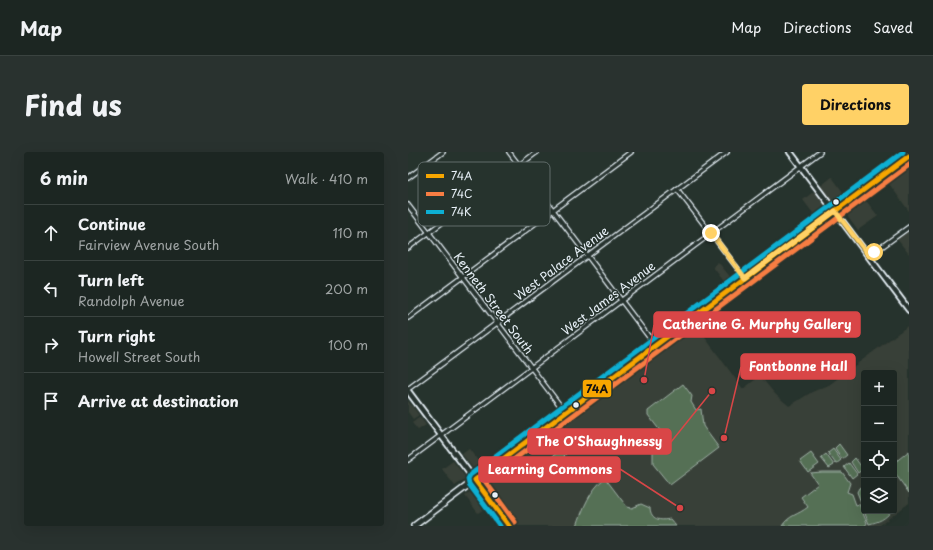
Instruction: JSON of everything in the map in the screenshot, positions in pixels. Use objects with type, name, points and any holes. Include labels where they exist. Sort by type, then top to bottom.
[{"type":"main road","points":[[414,526],[909,156]]},
{"type":"street","points":[[430,162],[443,152]]},
{"type":"street","points":[[509,152],[516,162]]},
{"type":"street","points":[[524,162],[537,152]]},
{"type":"street","points":[[550,212],[631,152]]},
{"type":"street","name":"West Palace Avenue","points":[[408,390],[727,152]]},
{"type":"street","points":[[790,152],[909,310]]},
{"type":"street","name":"West James Avenue","points":[[408,460],[820,152]]},
{"type":"street","points":[[408,178],[418,171]]},
{"type":"street","points":[[677,189],[745,278]]},
{"type":"street","name":"Kenneth Street South","points":[[408,205],[418,218]]},
{"type":"street","points":[[550,206],[655,345]]},
{"type":"street","name":"Kenneth Street South","points":[[424,226],[565,412]]},
{"type":"street","points":[[408,248],[438,226]]},
{"type":"street","points":[[408,318],[532,226]]},
{"type":"street","points":[[869,256],[909,227]]},
{"type":"street","points":[[408,390],[510,526]]},
{"type":"shaded area","points":[[909,165],[909,211],[887,181]]},
{"type":"shaded area","points":[[832,177],[853,206],[864,198],[878,216],[858,230],[845,212],[835,202],[816,217],[803,200]]},
{"type":"shaded area","points":[[909,230],[909,254],[897,239]]},
{"type":"shaded area","points":[[718,262],[732,279],[726,284],[713,267]]},
{"type":"shaded area","points":[[695,324],[743,389],[760,376],[775,394],[789,406],[812,392],[829,385],[909,325],[909,503],[897,512],[897,370],[861,370],[861,514],[895,514],[879,526],[518,526],[484,481]]},
{"type":"shaded area","points":[[408,401],[419,415],[413,419],[408,412]]},
{"type":"shaded area","points":[[420,417],[426,425],[418,430],[412,423]]},
{"type":"shaded area","points":[[469,449],[482,466],[475,471],[462,454]]},
{"type":"shaded area","points":[[453,461],[466,478],[455,486],[442,469]]},
{"type":"shaded area","points":[[473,489],[487,507],[478,513],[465,496]]},
{"type":"green space","points":[[683,384],[692,396],[691,402],[696,410],[701,409],[703,426],[719,448],[670,485],[653,464],[653,451],[667,440],[648,415],[648,411]]},
{"type":"green space","points":[[839,444],[847,455],[842,459],[835,448]]},
{"type":"green space","points":[[833,449],[841,460],[836,464],[828,453]]},
{"type":"green space","points":[[563,451],[566,454],[564,456],[567,461],[570,459],[573,463],[569,467],[565,467],[560,470],[557,469],[551,458],[556,453]]},
{"type":"green space","points":[[909,451],[909,493],[897,476],[897,461]]},
{"type":"green space","points":[[811,453],[819,464],[808,472],[800,461]]},
{"type":"green space","points":[[826,454],[834,465],[829,468],[821,458]]},
{"type":"green space","points":[[855,458],[861,466],[861,471],[858,473],[851,462]]},
{"type":"green space","points":[[849,463],[857,474],[852,478],[844,467]]},
{"type":"green space","points":[[842,472],[850,483],[847,492],[852,494],[856,505],[859,504],[861,514],[863,514],[867,523],[865,526],[782,526],[791,517],[808,507],[801,497],[818,484],[810,473]]},
{"type":"green space","points":[[605,478],[627,507],[632,508],[641,504],[650,508],[652,515],[657,519],[670,519],[676,526],[577,526],[591,494]]},
{"type":"green space","points":[[861,487],[861,502],[857,492]]},
{"type":"green space","points":[[865,514],[889,514],[882,520],[869,524]]},
{"type":"transit line","name":"74K","points":[[500,526],[469,484],[468,479],[470,475],[903,152]]},
{"type":"transit line","name":"74A","points":[[509,526],[475,480],[909,156]]},
{"type":"transit line","name":"74C","points":[[515,522],[485,481],[909,165]]},
{"type":"place","name":"Catherine G. Murphy Gallery","points":[[644,380]]},
{"type":"place","name":"The O'Shaughnessy","points":[[712,391]]},
{"type":"place","name":"Fontbonne Hall","points":[[724,438]]},
{"type":"place","name":"Learning Commons","points":[[680,508]]},
{"type":"route","points":[[711,233],[745,278],[835,211],[869,256],[874,252]]}]
